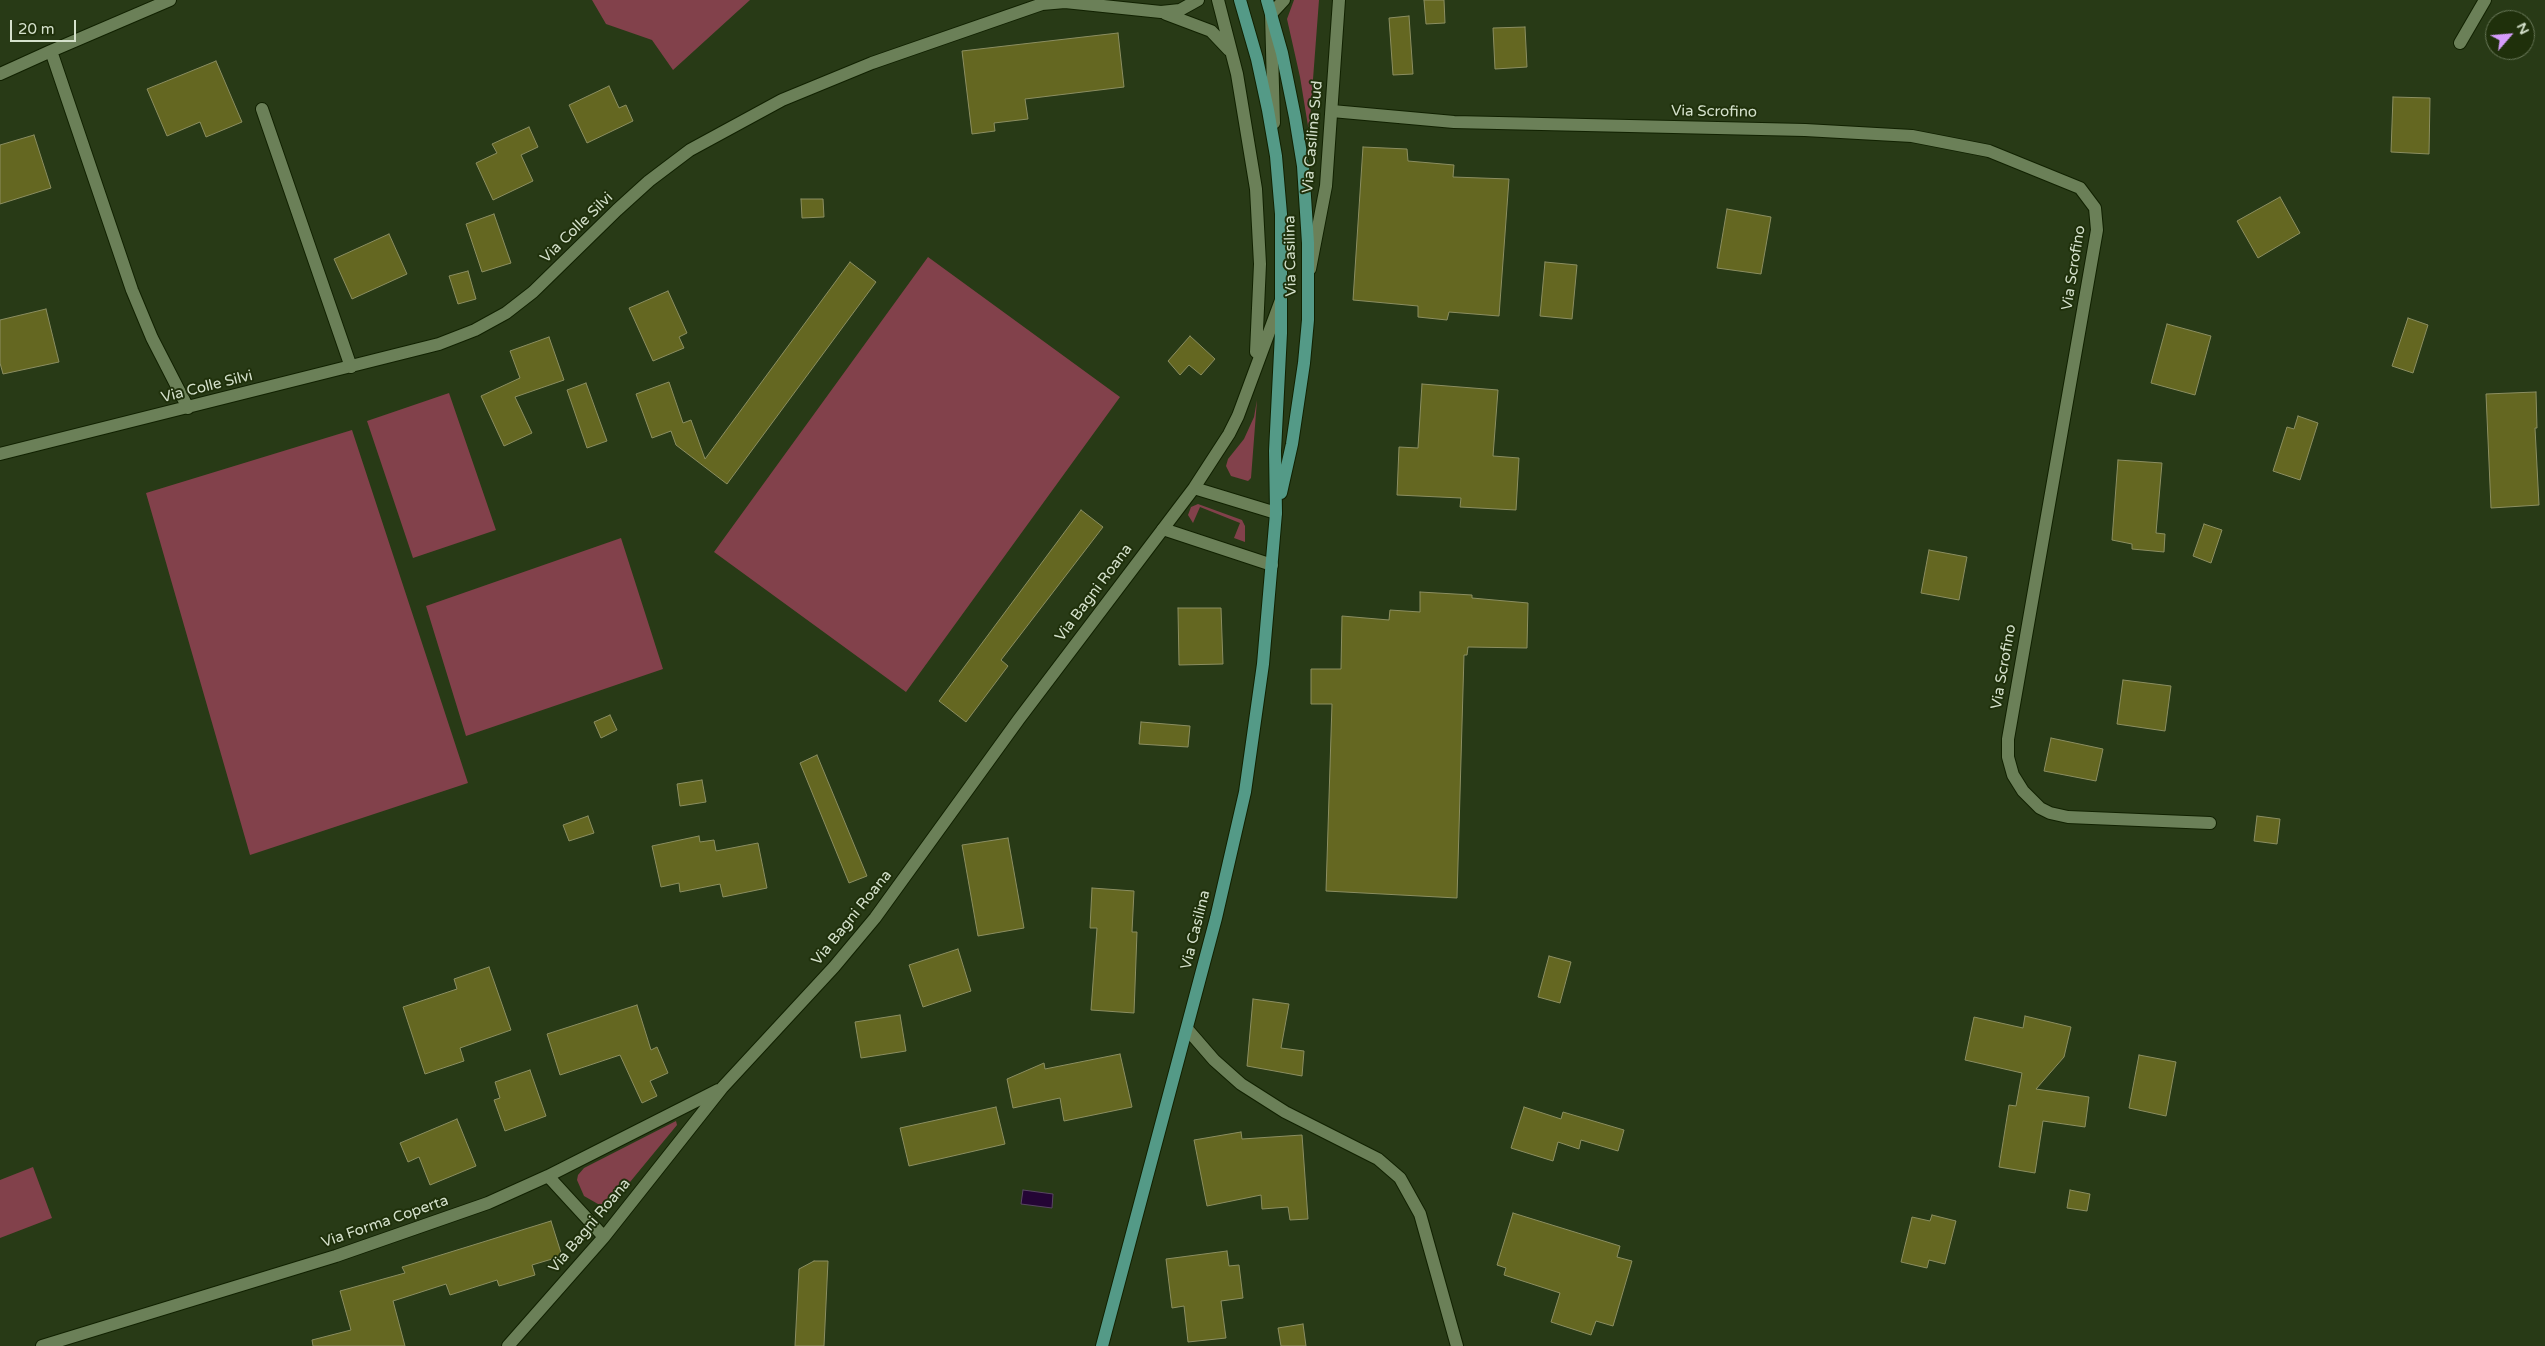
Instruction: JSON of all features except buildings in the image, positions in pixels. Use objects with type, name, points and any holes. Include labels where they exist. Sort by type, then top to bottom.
[{"type":"main road","name":"Via Casilina","points":[[1102,1346],[1188,1030],[1245,792],[1262,682],[1276,513],[1275,444],[1282,298],[1281,214],[1276,156],[1257,59],[1240,0]]},
{"type":"main road","name":"Via Casilina","points":[[1267,0],[1289,82],[1301,150],[1309,276],[1306,342],[1301,386],[1276,513]]},
{"type":"street","points":[[0,74],[170,0]]},
{"type":"street","points":[[1161,12],[1180,10],[1198,0]]},
{"type":"street","points":[[1218,0],[1234,55],[1248,136],[1258,218],[1260,284],[1255,364]]},
{"type":"street","points":[[1276,156],[1271,14],[1284,0]]},
{"type":"street","name":"Via Casilina Sud","points":[[1309,276],[1324,203],[1339,0]]},
{"type":"street","points":[[2460,43],[2485,0]]},
{"type":"street","name":"Via Colle Silvi","points":[[0,454],[450,341],[497,319],[533,292],[617,210],[674,162],[745,119],[813,86],[872,63],[1042,4],[1066,2],[1161,12]]},
{"type":"street","points":[[1161,12],[1211,31],[1234,55]]},
{"type":"street","points":[[51,51],[132,290],[152,338],[188,408]]},
{"type":"street","points":[[262,108],[351,367]]},
{"type":"street","name":"Via Scrofino","points":[[1332,111],[1454,122],[1805,130],[1912,136],[1989,151],[2080,188],[2095,208],[2097,230],[2008,740],[2008,757],[2013,775],[2023,791],[2040,808],[2050,813],[2068,817],[2210,822]]},
{"type":"street","points":[[1255,364],[1282,298]]},
{"type":"street","name":"Via Bagni Roana","points":[[508,1346],[604,1237],[722,1088],[811,993],[875,918],[1020,719],[1194,488],[1234,425],[1247,394],[1255,364]]},
{"type":"street","points":[[1194,488],[1276,513]]},
{"type":"street","points":[[1163,528],[1272,565]]},
{"type":"street","points":[[1188,1030],[1214,1060],[1241,1084],[1285,1112],[1378,1159],[1400,1178],[1420,1214],[1457,1346]]},
{"type":"street","name":"Via Forma Coperta","points":[[42,1346],[390,1239],[488,1203],[548,1176],[722,1088]]},
{"type":"street","points":[[548,1176],[604,1237]]},
{"type":"shaded area","points":[[592,0],[750,0],[673,70],[652,40],[606,24]]},
{"type":"shaded area","points":[[1294,0],[1319,0],[1309,132],[1300,77],[1287,19]]},
{"type":"shaded area","points":[[928,257],[1120,397],[906,692],[714,552]]},
{"type":"shaded area","points":[[449,393],[496,530],[413,558],[367,421]]},
{"type":"shaded area","points":[[1257,400],[1251,478],[1248,481],[1231,476],[1226,466],[1228,459],[1244,439],[1254,417]]},
{"type":"shaded area","points":[[352,430],[468,783],[250,855],[146,493]]},
{"type":"shaded area","points":[[1198,504],[1242,520],[1245,526],[1245,542],[1234,538],[1240,523],[1200,507],[1193,523],[1188,515],[1191,507]]},
{"type":"shaded area","points":[[621,538],[663,669],[466,736],[426,606]]},
{"type":"shaded area","points":[[676,1121],[677,1125],[616,1199],[605,1204],[598,1204],[584,1196],[577,1180],[578,1175],[584,1168]]},
{"type":"shaded area","points":[[33,1167],[52,1218],[0,1238],[0,1180]]},
{"type":"shaded area","points":[[1023,1190],[1053,1194],[1052,1208],[1021,1204]]}]
